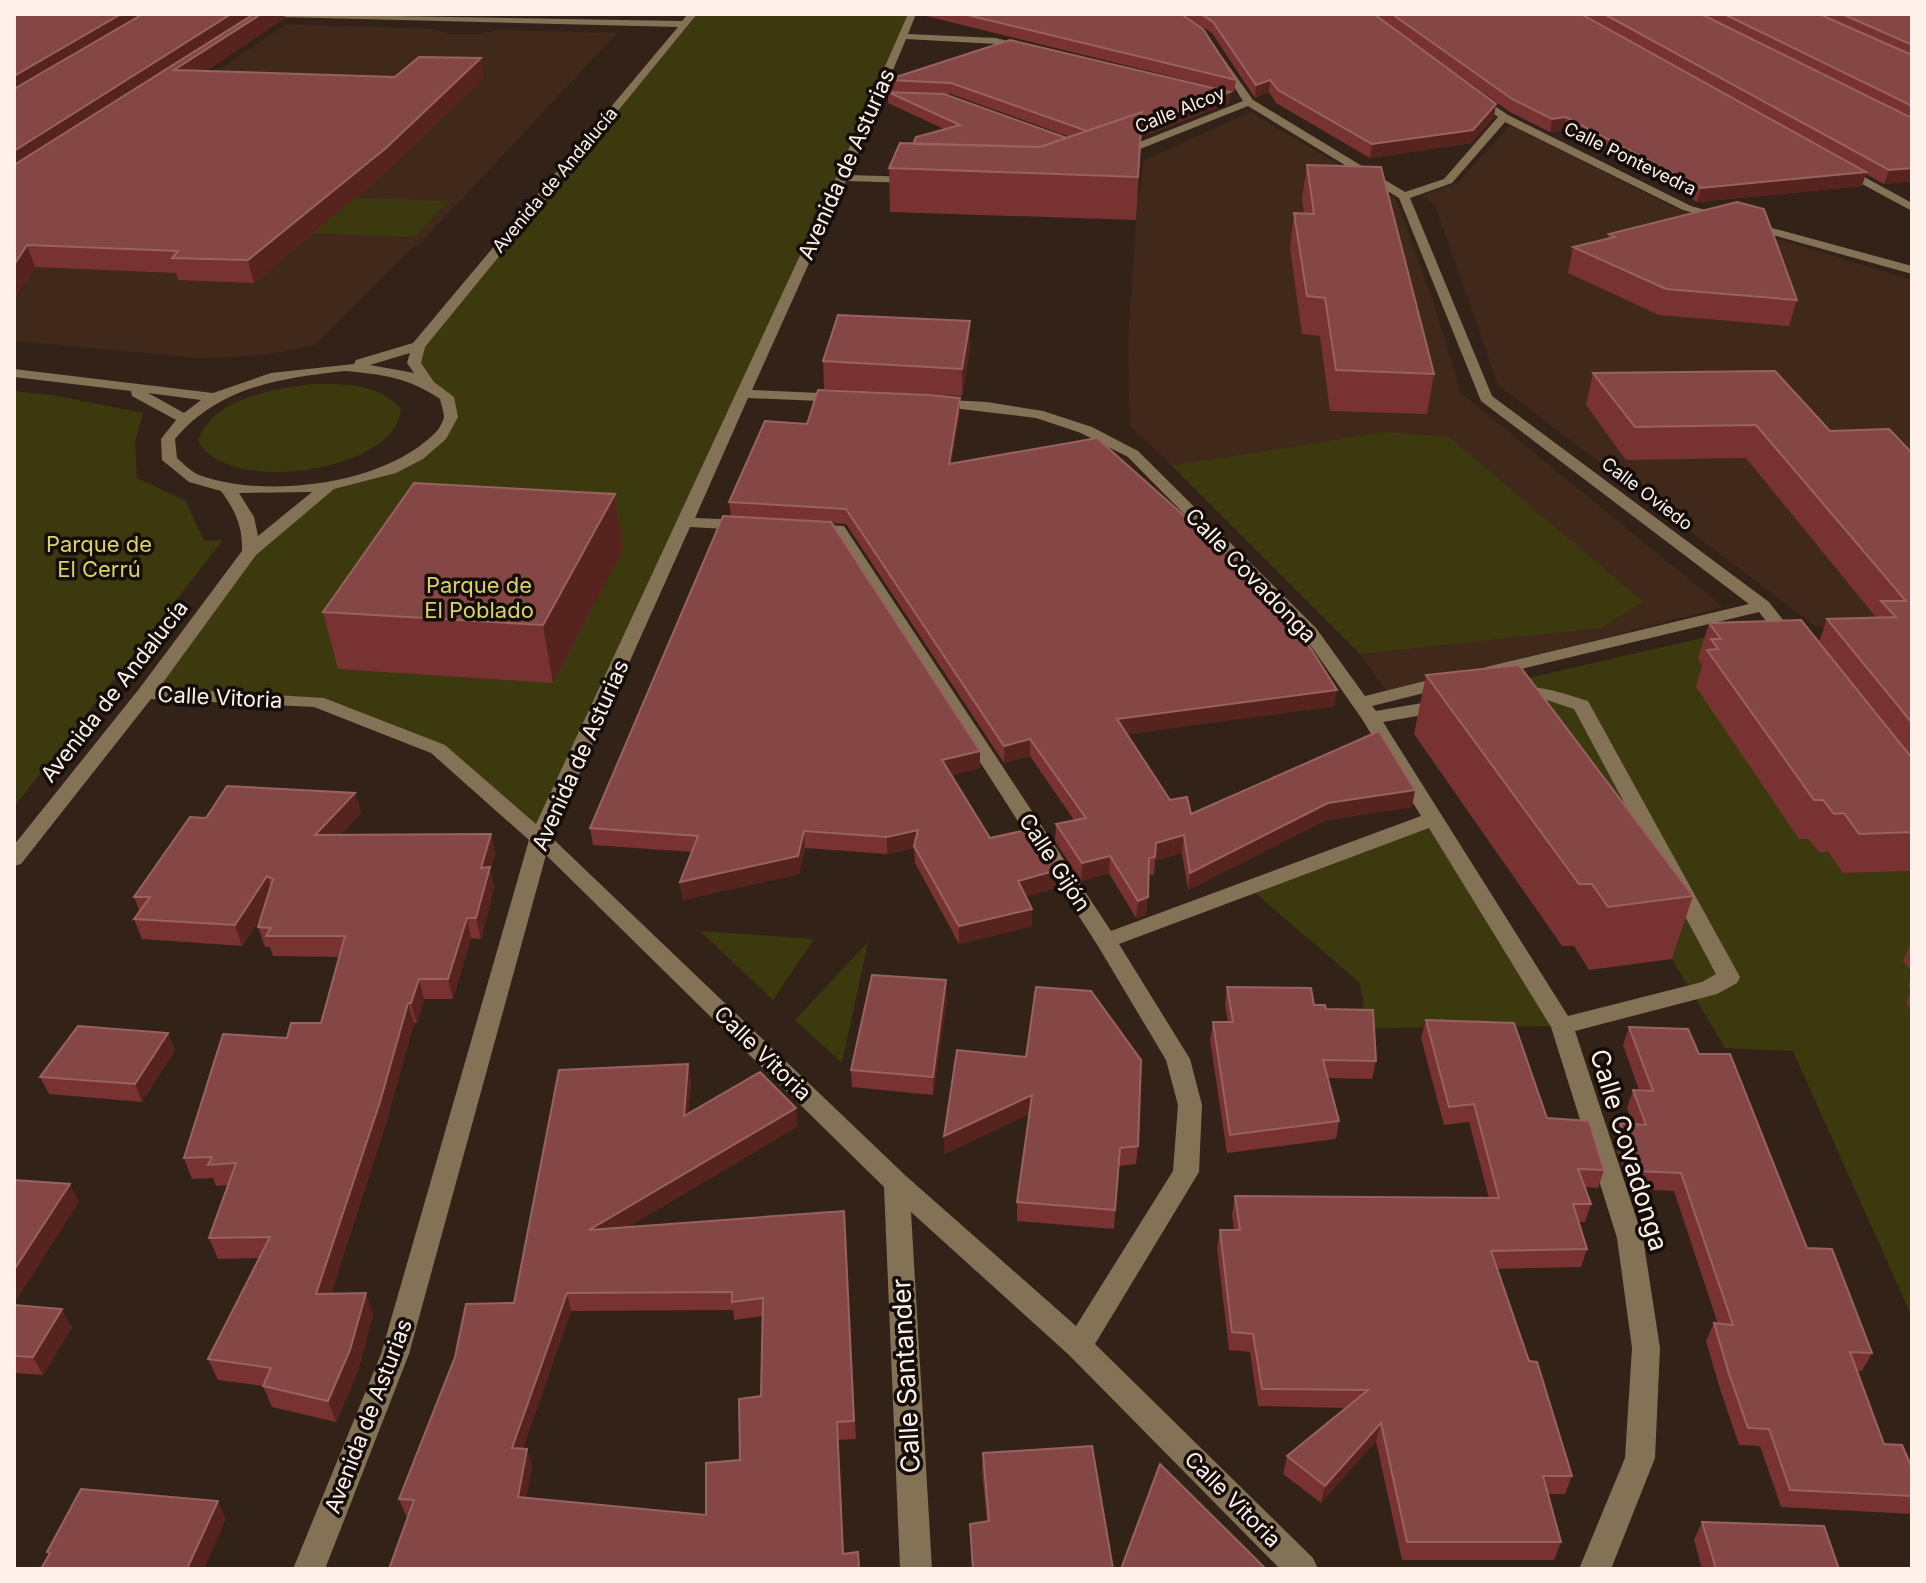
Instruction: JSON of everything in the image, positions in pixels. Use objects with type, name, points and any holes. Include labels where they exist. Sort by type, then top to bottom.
[{"type":"street","points":[[281,14],[684,24]]},
{"type":"street","name":"Avenida de Andalucía","points":[[418,346],[693,14]]},
{"type":"street","name":"Avenida de Asturias","points":[[309,1569],[395,1354],[540,838],[842,178],[912,14]]},
{"type":"street","points":[[902,36],[996,41],[1040,52]]},
{"type":"street","points":[[1216,50],[1249,102]]},
{"type":"street","name":"Calle Pontevedra","points":[[1466,89],[1504,117],[1687,208],[1912,270]]},
{"type":"street","points":[[876,97],[890,97]]},
{"type":"street","points":[[1234,99],[1249,102],[1404,196],[1448,181],[1504,117]]},
{"type":"street","name":"Calle Alcoy","points":[[1110,158],[1249,102]]},
{"type":"street","points":[[1831,163],[1912,208]]},
{"type":"street","points":[[842,178],[933,180]]},
{"type":"street","name":"Calle Oviedo","points":[[1404,196],[1486,398],[1763,606],[1803,657]]},
{"type":"street","points":[[345,367],[418,346],[414,363],[427,382],[447,397],[451,417],[439,438],[418,454],[380,473],[330,486],[277,492],[228,489],[191,477],[170,460],[168,439],[183,418],[213,397],[268,378],[299,371],[345,367],[388,370],[427,382]]},
{"type":"street","points":[[14,373],[213,397]]},
{"type":"street","points":[[126,387],[183,418]]},
{"type":"street","points":[[743,394],[854,399]]},
{"type":"street","name":"Calle Covadonga","points":[[918,401],[981,404],[1050,415],[1107,438],[1133,454],[1310,632],[1365,710],[1562,1026],[1630,1238],[1646,1348],[1640,1458],[1595,1569]]},
{"type":"street","name":"Avenida de Andalucía","points":[[14,859],[146,693],[250,551],[330,486]]},
{"type":"street","points":[[228,489],[245,510],[252,529],[250,551]]},
{"type":"street","points":[[685,522],[762,526]]},
{"type":"street","name":"Calle Gijón","points":[[792,527],[838,529],[1106,941],[1178,1059],[1190,1105],[1186,1172],[1079,1346]]},
{"type":"street","points":[[1365,710],[1474,676],[1763,606]]},
{"type":"street","name":"Calle Vitoria","points":[[146,693],[317,702],[438,749],[540,838],[897,1183],[1079,1346],[1302,1569]]},
{"type":"street","name":"Calle Covadonga","points":[[1495,696],[1511,693],[1549,695],[1581,705],[1729,977],[1709,988],[1562,1026]]},
{"type":"street","points":[[1365,710],[1464,701]]},
{"type":"street","points":[[1106,941],[1432,819]]},
{"type":"street","name":"Calle Santander","points":[[897,1183],[916,1569]]},
{"type":"shaded area","points":[[286,24],[434,29],[449,34],[498,30],[617,33],[418,246],[414,246],[315,345],[266,355],[199,358],[14,341],[14,302],[26,285],[14,285],[14,207]]},
{"type":"shaded area","points":[[1251,112],[1396,199],[1433,301],[1461,393],[1723,607],[1389,694],[1327,609],[1130,426],[1128,343],[1137,205],[1144,160]]},
{"type":"shaded area","points":[[1510,125],[1675,208],[1912,280],[1912,626],[1816,627],[1498,385],[1435,205],[1422,195],[1458,183]]},
{"type":"green space","name":"Parque de El Poblado","points":[[693,14],[913,14],[540,838],[438,749],[317,702],[146,693],[250,551],[313,497],[418,454],[451,417],[447,397],[414,363],[418,346]]},
{"type":"green space","points":[[255,194],[448,201],[414,237],[213,230]]},
{"type":"green space","points":[[312,384],[349,385],[382,394],[401,409],[392,431],[372,448],[342,462],[308,470],[273,472],[240,468],[214,458],[198,440],[206,425],[231,405],[262,393]]},
{"type":"green space","name":"Parque de El Cerrú","points":[[14,391],[52,395],[143,413],[135,442],[137,478],[186,501],[204,541],[223,540],[14,807]]},
{"type":"green space","points":[[1386,432],[1449,437],[1643,602],[1601,628],[1360,654],[1172,466]]},
{"type":"green space","points":[[1746,628],[1709,675],[1799,839],[1808,839],[1819,852],[1828,852],[1844,873],[1912,871],[1912,960],[1904,961],[1912,982],[1906,1004],[1912,1012],[1912,1317],[1793,1051],[1725,1048],[1672,959],[1481,689]]},
{"type":"green space","points":[[1432,819],[1562,1026],[1367,1028],[1360,983],[1248,887]]},
{"type":"green space","points":[[700,931],[814,939],[773,1000]]},
{"type":"green space","points":[[868,942],[842,1063],[795,1020]]},
{"type":"building","points":[[14,14],[121,14],[14,76]]},
{"type":"building","points":[[143,14],[231,14],[14,151],[14,89]]},
{"type":"building","points":[[254,14],[261,14],[174,70],[395,77],[419,57],[481,58],[386,148],[248,260],[172,258],[178,251],[27,245],[14,265],[14,165]]},
{"type":"building","points":[[963,14],[1181,14],[1203,29],[1236,80]]},
{"type":"building","points":[[1201,14],[1374,14],[1496,104],[1473,130],[1372,144],[1278,90],[1270,80],[1256,85],[1213,22]]},
{"type":"building","points":[[1392,14],[1581,14],[1866,172],[1701,188],[1566,117],[1552,119],[1512,99]]},
{"type":"building","points":[[1604,14],[1701,14],[1912,118],[1912,168],[1889,170]]},
{"type":"building","points":[[1724,14],[1819,14],[1912,55],[1912,106]]},
{"type":"building","points":[[1842,14],[1912,14],[1912,45]]},
{"type":"building","points":[[1010,40],[1230,92],[1141,125],[1142,112],[1087,131],[951,83],[887,80]]},
{"type":"building","points":[[888,92],[944,94],[1067,138],[1040,147],[913,144],[916,137],[960,125]]},
{"type":"building","points":[[1142,112],[1138,177],[889,168],[900,143],[1040,147]]},
{"type":"building","points":[[1307,165],[1381,167],[1434,374],[1336,370],[1325,298],[1307,296],[1294,213],[1314,214]]},
{"type":"building","points":[[1737,202],[1764,209],[1797,300],[1666,289],[1573,247],[1615,237],[1609,234]]},
{"type":"building","points":[[838,315],[970,321],[962,369],[823,361]]},
{"type":"building","points":[[1775,371],[1830,431],[1889,429],[1912,453],[1912,723],[1827,619],[1896,617],[1881,601],[1906,601],[1756,425],[1635,427],[1593,373]]},
{"type":"building","points":[[818,390],[960,398],[949,464],[1097,438],[1282,603],[1337,690],[1117,719],[1170,800],[1187,797],[1191,814],[1379,731],[1415,790],[1328,803],[1190,873],[1184,835],[1156,843],[1155,857],[1149,858],[1148,897],[1138,901],[1110,856],[1082,863],[1056,824],[1086,818],[1030,739],[1004,746],[846,509],[729,502],[765,421],[807,424]]},
{"type":"building","points":[[414,483],[615,494],[543,625],[323,612]]},
{"type":"building","points":[[723,516],[831,522],[980,751],[942,760],[990,838],[1031,829],[1058,870],[1018,881],[1032,909],[959,926],[914,846],[918,830],[887,837],[804,831],[798,856],[680,882],[698,836],[590,828]]},
{"type":"building","points":[[1801,620],[1912,758],[1912,832],[1859,834],[1844,813],[1834,814],[1823,800],[1814,800],[1707,650],[1718,649],[1711,639],[1721,639],[1709,623]]},
{"type":"building","points":[[1519,665],[1693,896],[1608,907],[1592,884],[1579,884],[1426,675]]},
{"type":"building","points":[[227,786],[355,793],[315,835],[491,834],[481,868],[490,867],[476,918],[467,918],[448,979],[419,979],[411,1003],[408,1003],[380,1102],[316,1294],[366,1293],[350,1350],[328,1401],[263,1386],[271,1368],[208,1359],[270,1237],[209,1238],[236,1163],[208,1165],[212,1157],[184,1158],[223,1034],[287,1038],[291,1023],[321,1023],[345,936],[266,936],[271,928],[258,927],[273,879],[267,876],[235,925],[134,919],[150,897],[134,897],[190,817],[206,818]]},
{"type":"building","points":[[872,975],[946,980],[933,1077],[851,1070]]},
{"type":"building","points":[[1036,987],[1091,991],[1141,1060],[1138,1146],[1120,1148],[1115,1210],[1017,1202],[1032,1095],[944,1136],[957,1050],[1026,1057]]},
{"type":"building","points":[[1227,987],[1311,988],[1314,1005],[1325,1005],[1326,1009],[1373,1010],[1376,1061],[1323,1060],[1339,1121],[1230,1135],[1213,1022],[1233,1022]]},
{"type":"building","points":[[1426,1020],[1514,1023],[1547,1118],[1589,1121],[1604,1170],[1578,1169],[1591,1204],[1573,1204],[1587,1249],[1491,1251],[1529,1361],[1537,1362],[1572,1476],[1543,1476],[1561,1542],[1407,1542],[1381,1423],[1325,1486],[1287,1456],[1368,1390],[1262,1389],[1253,1334],[1232,1332],[1220,1230],[1240,1230],[1235,1196],[1499,1198],[1474,1104],[1449,1107]]},
{"type":"building","points":[[78,1026],[168,1033],[135,1084],[40,1077]]},
{"type":"building","points":[[1629,1027],[1688,1029],[1699,1054],[1730,1054],[1807,1248],[1832,1249],[1872,1353],[1850,1352],[1884,1444],[1902,1445],[1912,1468],[1912,1496],[1790,1490],[1769,1429],[1748,1428],[1714,1323],[1733,1325],[1681,1173],[1637,1171],[1620,1123],[1646,1125],[1633,1090],[1653,1091]]},
{"type":"building","points":[[688,1064],[684,1116],[760,1072],[796,1108],[589,1230],[844,1211],[854,1421],[837,1422],[843,1554],[858,1552],[859,1569],[389,1569],[414,1500],[399,1499],[455,1357],[466,1304],[514,1303],[559,1070]],"holes":[[[732,1292],[732,1302],[763,1298],[761,1396],[739,1399],[740,1460],[706,1463],[706,1515],[518,1497],[527,1449],[512,1448],[567,1293]]]},
{"type":"building","points":[[14,1180],[70,1184],[14,1270]]},
{"type":"building","points":[[14,1305],[62,1309],[33,1357],[14,1356]]},
{"type":"building","points":[[1092,1446],[1113,1569],[973,1569],[970,1524],[989,1521],[983,1453]]},
{"type":"building","points":[[1160,1464],[1266,1569],[1121,1569]]},
{"type":"building","points":[[81,1489],[218,1501],[187,1569],[41,1569]]},
{"type":"building","points":[[1702,1522],[1824,1526],[1839,1569],[1716,1569]]}]
